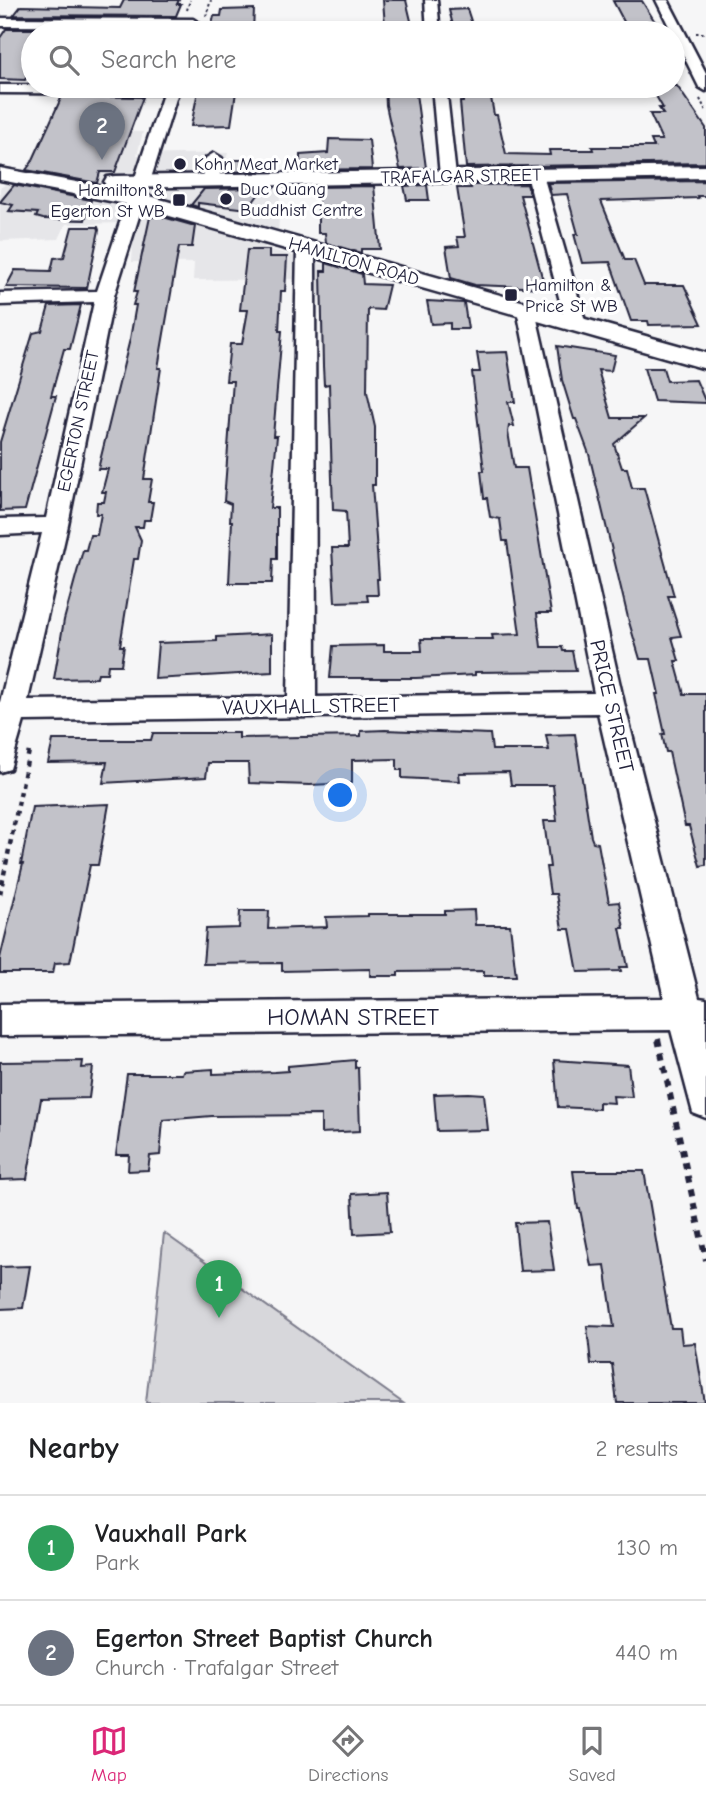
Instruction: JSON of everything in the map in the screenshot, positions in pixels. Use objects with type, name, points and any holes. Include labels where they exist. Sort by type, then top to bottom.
[{"type":"main road","name":"TRAFALGAR STREET","points":[[138,190],[211,180],[706,172]]},
{"type":"main road","name":"HAMILTON ROAD","points":[[3,176],[138,190],[306,248],[706,361]]},
{"type":"street","points":[[431,0],[434,21]]},
{"type":"street","points":[[662,0],[677,21]]},
{"type":"street","points":[[0,22],[21,22]]},
{"type":"street","points":[[685,33],[706,87]]},
{"type":"street","points":[[0,89],[21,89]]},
{"type":"street","name":"EGERTON STREET","points":[[10,737],[105,296],[169,98]]},
{"type":"street","points":[[440,98],[448,176]]},
{"type":"street","points":[[211,180],[214,158]]},
{"type":"street","points":[[535,175],[576,324]]},
{"type":"street","points":[[302,706],[306,248]]},
{"type":"street","points":[[0,299],[105,296]]},
{"type":"street","name":"PRICE STREET","points":[[527,310],[610,703],[696,1014],[706,1100]]},
{"type":"street","points":[[0,527],[56,525]]},
{"type":"street","name":"VAUXHALL STREET","points":[[10,737],[302,706],[610,703]]},
{"type":"street","name":"HOMAN STREET","points":[[0,1020],[696,1014]]},
{"type":"path","points":[[0,894],[10,737]]},
{"type":"path","points":[[644,1037],[657,1037],[662,1048],[706,1259]]},
{"type":"shaded area","points":[[50,122],[89,122],[86,131],[143,132],[137,155],[228,153],[220,184],[281,185],[278,233],[264,248],[345,270],[344,297],[313,297],[309,279],[193,280],[194,263],[132,262],[134,223],[66,224],[59,239],[0,241],[0,188],[25,172]]},
{"type":"shaded area","points":[[164,1233],[403,1403],[146,1403]]},
{"type":"building","points":[[124,0],[179,0],[177,4],[181,4],[176,16],[14,15],[21,6],[120,8]]},
{"type":"building","points":[[383,0],[406,0],[411,21],[385,21]]},
{"type":"building","points":[[613,1],[642,1],[654,21],[624,21]]},
{"type":"building","points":[[254,9],[253,21],[213,21],[214,16],[221,16],[222,10]]},
{"type":"building","points":[[467,9],[471,21],[452,21],[449,10]]},
{"type":"building","points":[[6,29],[21,29],[21,80],[0,79],[0,38]]},
{"type":"building","points":[[61,98],[143,98],[115,172],[100,172],[97,183],[26,170]]},
{"type":"building","points":[[197,98],[235,98],[231,125],[191,126]]},
{"type":"building","points":[[386,98],[417,98],[426,168],[400,169]]},
{"type":"building","points":[[462,98],[491,98],[506,154],[550,155],[549,150],[654,147],[651,140],[662,140],[650,114],[663,114],[657,98],[685,98],[706,128],[706,163],[466,167],[460,102],[463,102]]},
{"type":"building","points":[[329,139],[369,140],[372,169],[300,170],[300,155],[328,153]]},
{"type":"building","points":[[227,160],[267,160],[267,171],[223,172]]},
{"type":"building","points":[[706,181],[706,196],[697,196],[698,198],[601,201],[625,260],[634,260],[644,285],[684,285],[702,324],[649,325],[648,321],[631,321],[610,262],[582,263],[574,234],[578,234],[567,194],[551,195],[548,183]]},
{"type":"building","points":[[527,184],[530,195],[520,195],[545,288],[475,285],[451,278],[446,247],[459,246],[457,237],[465,237],[457,188],[471,188],[470,185]]},
{"type":"building","points":[[14,185],[91,200],[85,220],[43,219],[36,217],[38,213],[9,211],[13,205],[0,202]]},
{"type":"building","points":[[427,185],[429,200],[407,200],[404,186]]},
{"type":"building","points":[[374,186],[380,249],[361,249],[361,253],[326,243],[325,233],[318,233],[318,187]]},
{"type":"building","name":"Duc Quang Buddhist Centre","points":[[263,188],[248,209],[198,203],[198,207],[191,205],[204,189]]},
{"type":"building","points":[[150,217],[163,217],[195,226],[192,247],[179,247],[158,368],[161,368],[144,479],[152,479],[148,502],[153,502],[150,520],[144,520],[143,527],[135,527],[141,540],[138,559],[134,559],[120,646],[124,646],[121,665],[108,665],[107,673],[98,673],[97,678],[54,679],[64,620],[83,550],[86,550],[90,535],[97,535],[101,514],[96,514],[97,502],[104,502],[106,492],[102,492],[108,469],[98,469],[130,339],[136,305],[133,305],[137,292],[134,292]]},
{"type":"building","points":[[72,227],[98,227],[99,230],[87,288],[6,287],[15,270],[51,271],[54,258],[64,257]]},
{"type":"building","points":[[247,250],[269,250],[269,257],[287,257],[285,291],[281,291],[279,331],[282,331],[273,436],[277,436],[270,508],[277,508],[277,559],[273,559],[272,583],[229,583],[231,504],[224,501],[233,381],[226,381],[230,344],[242,344],[248,310],[240,310]]},
{"type":"building","points":[[326,263],[362,274],[363,284],[389,285],[383,310],[368,309],[367,392],[375,427],[375,485],[372,485],[379,579],[378,595],[367,595],[368,601],[335,602],[332,548],[348,548],[346,511],[333,510],[329,384],[324,385],[323,366],[321,271],[326,271]]},
{"type":"building","points":[[427,301],[464,303],[468,329],[450,329],[450,323],[431,324]]},
{"type":"building","points":[[81,305],[70,349],[64,349],[51,396],[56,396],[25,510],[0,511],[0,442],[33,333],[42,331],[49,306]]},
{"type":"building","points":[[557,346],[615,355],[611,371],[598,370],[612,418],[644,418],[614,444],[622,468],[627,468],[632,488],[644,488],[674,596],[668,596],[681,636],[672,637],[684,694],[706,694],[706,865],[700,866],[689,826],[685,826],[669,752],[666,752],[662,734],[665,734],[651,659],[640,659],[589,454],[562,380]]},
{"type":"building","points":[[507,352],[515,402],[508,402],[514,426],[509,426],[508,432],[514,468],[527,468],[551,613],[537,613],[541,647],[562,647],[563,651],[572,651],[576,671],[475,672],[475,675],[416,678],[330,678],[333,646],[384,645],[384,651],[422,651],[421,639],[493,639],[492,635],[520,634],[507,541],[503,541],[500,519],[490,517],[487,498],[484,498],[481,471],[484,471],[472,372],[480,372],[477,353]]},
{"type":"building","points":[[644,368],[663,368],[667,381],[696,380],[706,403],[654,401]]},
{"type":"building","points":[[272,634],[272,672],[155,679],[158,643],[217,641],[217,637]]},
{"type":"building","points":[[361,731],[490,734],[492,750],[549,750],[546,735],[575,734],[591,837],[593,842],[598,843],[609,903],[619,902],[624,928],[620,928],[628,967],[620,967],[621,971],[578,972],[570,929],[562,929],[556,894],[550,894],[546,867],[550,867],[544,821],[557,821],[553,785],[511,785],[509,772],[459,773],[460,781],[402,778],[402,770],[397,770],[397,759],[352,760],[352,783],[310,785],[249,783],[248,763],[208,763],[206,777],[103,783],[107,762],[48,763],[53,740],[151,740],[153,733],[239,733],[239,738],[361,736]]},
{"type":"building","points":[[109,804],[98,865],[90,865],[70,962],[55,963],[53,973],[0,973],[0,958],[23,864],[32,807]]},
{"type":"building","points":[[474,910],[475,925],[510,925],[516,976],[484,976],[484,971],[398,972],[398,976],[370,976],[370,969],[282,971],[282,963],[203,964],[206,929],[239,928],[240,911],[269,911],[268,929],[327,927],[326,917],[445,914],[445,911]]},
{"type":"building","points":[[355,1060],[355,1068],[358,1067],[360,1131],[321,1133],[321,1115],[212,1116],[163,1120],[160,1155],[150,1156],[148,1170],[128,1171],[129,1155],[116,1155],[127,1074],[182,1074],[183,1071],[213,1069],[213,1074],[274,1072],[288,1071],[288,1066]]},
{"type":"building","points":[[554,1060],[628,1065],[632,1097],[613,1096],[614,1103],[599,1102],[599,1109],[558,1107]]},
{"type":"building","points":[[83,1061],[82,1068],[93,1067],[89,1098],[41,1099],[27,1179],[0,1180],[0,1062]]},
{"type":"building","points":[[434,1094],[484,1094],[488,1130],[437,1131]]},
{"type":"building","points":[[573,1171],[644,1171],[671,1328],[680,1328],[682,1344],[695,1343],[705,1403],[617,1403],[612,1364],[591,1364],[587,1326],[614,1327],[605,1265],[591,1266],[578,1209]]},
{"type":"building","points":[[387,1192],[390,1232],[354,1234],[352,1194]]},
{"type":"building","points":[[547,1222],[554,1270],[520,1271],[515,1223]]},
{"type":"building","points":[[30,1266],[23,1308],[0,1309],[0,1267]]},
{"type":"place","name":"Egerton Street Baptist Church","points":[[102,160]]},
{"type":"place","name":"Kohn Meat Market","points":[[180,164]]},
{"type":"place","name":"Duc Quang Buddhist Centre","points":[[226,199]]},
{"type":"place","name":"Hamilton & Egerton St WB","points":[[179,200]]},
{"type":"place","name":"Hamilton & Price St WB","points":[[511,295]]},
{"type":"place","name":"Vauxhall Park","points":[[219,1318]]}]
